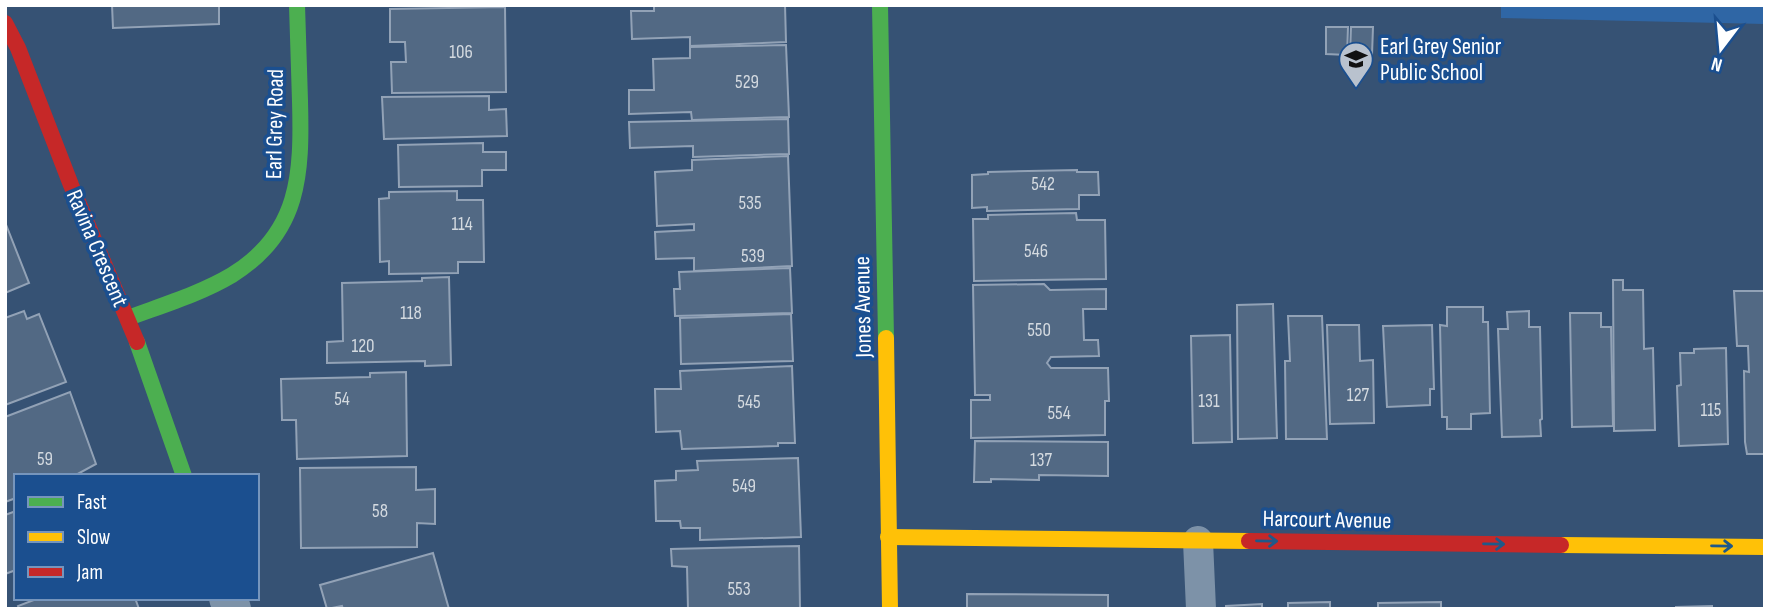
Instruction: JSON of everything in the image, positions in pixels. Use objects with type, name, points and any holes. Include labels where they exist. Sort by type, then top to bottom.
[{"type":"street","name":"Earl Grey Road","points":[[128,318],[190,295],[233,273],[261,253],[281,227],[293,202],[299,175],[301,134],[297,5]]},
{"type":"street","name":"Jones Avenue","points":[[880,5],[890,609]]},
{"type":"street","name":"Ravina Crescent","points":[[5,23],[18,48],[71,185],[128,318],[183,474]]},
{"type":"street","name":"Harcourt Avenue","points":[[888,537],[1765,547]]},
{"type":"lane","points":[[1198,541],[1201,609]]},
{"type":"shaded area","points":[[1501,5],[1765,5],[1765,24],[1501,18]]},
{"type":"building","points":[[112,5],[219,5],[219,24],[113,28]]},
{"type":"building","points":[[654,5],[785,5],[786,42],[690,46],[690,37],[632,39],[631,11],[654,11]]},
{"type":"building","points":[[505,7],[506,92],[392,93],[391,62],[406,62],[405,42],[390,42],[390,9]]},
{"type":"building","points":[[1326,27],[1348,27],[1347,55],[1326,54]]},
{"type":"building","points":[[1351,27],[1373,27],[1372,55],[1350,55]]},
{"type":"building","points":[[786,45],[789,117],[692,120],[691,112],[629,114],[629,90],[654,90],[653,59],[690,58],[690,47]]},
{"type":"building","points":[[489,96],[489,110],[506,109],[507,136],[384,139],[382,97]]},
{"type":"building","points":[[788,119],[789,154],[693,157],[693,146],[630,148],[629,122]]},
{"type":"building","points":[[483,143],[483,152],[506,152],[506,170],[482,170],[482,186],[399,187],[398,145]]},
{"type":"building","points":[[788,156],[792,266],[694,271],[694,258],[656,259],[655,232],[694,230],[694,224],[657,226],[655,172],[692,170],[692,160]]},
{"type":"building","points":[[988,172],[1098,172],[1099,195],[1079,195],[1079,209],[987,211],[987,207],[972,208],[972,175]]},
{"type":"building","points":[[457,191],[457,200],[483,200],[484,262],[458,262],[458,273],[389,274],[389,261],[380,262],[379,199],[389,198],[389,192]]},
{"type":"building","points":[[1076,213],[1077,220],[1105,220],[1106,279],[974,281],[973,219],[988,219],[988,215]]},
{"type":"building","points":[[5,222],[29,283],[5,293]]},
{"type":"building","points":[[790,268],[792,313],[675,316],[674,289],[680,289],[679,272]]},
{"type":"building","points":[[449,277],[451,365],[425,366],[425,361],[327,363],[327,342],[343,341],[342,283],[422,281],[422,278]]},
{"type":"building","points":[[1613,280],[1623,280],[1623,290],[1643,290],[1644,349],[1653,348],[1655,430],[1614,431]]},
{"type":"building","points":[[1044,284],[1050,290],[1106,289],[1106,309],[1083,309],[1084,340],[1098,340],[1099,356],[1051,357],[1047,363],[1051,368],[1108,368],[1109,401],[1105,401],[1105,435],[971,438],[971,400],[990,400],[990,395],[975,395],[973,285]]},
{"type":"building","points":[[1734,291],[1765,291],[1765,454],[1747,454],[1744,371],[1749,372],[1748,346],[1737,346]]},
{"type":"building","points":[[1273,304],[1277,438],[1238,439],[1237,305]]},
{"type":"building","points":[[1447,307],[1483,307],[1483,322],[1488,322],[1490,413],[1471,414],[1471,429],[1447,429],[1447,417],[1442,417],[1440,325],[1447,326]]},
{"type":"building","points":[[24,311],[27,319],[39,314],[66,382],[5,405],[5,318]]},
{"type":"building","points":[[1529,311],[1529,327],[1540,327],[1541,436],[1502,437],[1498,329],[1508,329],[1507,312]]},
{"type":"building","points":[[1570,313],[1601,313],[1601,327],[1611,327],[1613,426],[1572,427]]},
{"type":"building","points":[[791,314],[793,361],[681,364],[680,318]]},
{"type":"building","points":[[1288,316],[1322,316],[1327,439],[1286,439],[1285,361],[1290,361]]},
{"type":"building","points":[[1327,325],[1359,325],[1360,361],[1373,360],[1374,423],[1330,424]]},
{"type":"building","points":[[1432,325],[1434,389],[1430,389],[1430,405],[1387,407],[1383,326]]},
{"type":"building","points":[[1230,335],[1232,442],[1193,443],[1191,336]]},
{"type":"building","points":[[1726,348],[1728,444],[1679,446],[1677,386],[1681,385],[1680,353],[1694,353],[1694,349]]},
{"type":"building","points":[[792,366],[795,443],[682,449],[680,431],[656,432],[655,389],[681,389],[680,371]]},
{"type":"building","points":[[406,372],[407,456],[297,459],[296,420],[282,420],[281,379],[370,377],[370,373]]},
{"type":"building","points":[[70,392],[96,464],[78,474],[14,474],[14,499],[5,502],[5,417]]},
{"type":"building","points":[[975,441],[1108,442],[1108,476],[1039,475],[1039,480],[991,479],[991,482],[974,482]]},
{"type":"building","points":[[798,458],[801,537],[700,540],[700,528],[681,528],[680,521],[656,521],[655,481],[676,480],[676,471],[698,470],[697,461]]},
{"type":"building","points":[[416,467],[416,490],[435,489],[435,524],[417,523],[417,547],[301,548],[300,468]]},
{"type":"building","points":[[14,512],[14,571],[5,574],[5,515]]},
{"type":"building","points":[[799,546],[800,609],[688,609],[687,567],[672,566],[671,549]]},
{"type":"building","points":[[433,553],[449,609],[343,609],[342,606],[327,609],[320,585]]},
{"type":"building","points":[[967,594],[1108,595],[1108,609],[967,609]]},
{"type":"building","points":[[34,600],[136,600],[139,609],[19,609],[18,606]]},
{"type":"building","points":[[1330,602],[1330,609],[1288,609],[1288,603]]},
{"type":"building","points":[[1441,602],[1441,609],[1378,609],[1378,603]]},
{"type":"building","points":[[1262,604],[1262,609],[1226,609],[1226,606]]},
{"type":"building","points":[[1712,606],[1712,609],[1676,609],[1676,607]]},
{"type":"traffic: fast","points":[[128,318],[194,294],[232,275],[255,258],[272,240],[284,221],[292,200],[300,153],[297,5]]},
{"type":"traffic: fast","points":[[880,5],[886,338]]},
{"type":"traffic: fast","points":[[137,342],[183,474]]},
{"type":"traffic: slow","points":[[886,338],[890,609]]},
{"type":"traffic: slow","points":[[888,537],[1249,541]]},
{"type":"traffic: slow","points":[[1561,545],[1765,547]]},
{"type":"traffic: jam","points":[[5,23],[18,48],[71,185],[137,342]]},
{"type":"traffic: jam","points":[[1249,541],[1561,545]]},
{"type":"place","name":"Earl Grey Senior Public School","points":[[1356,89]]}]
